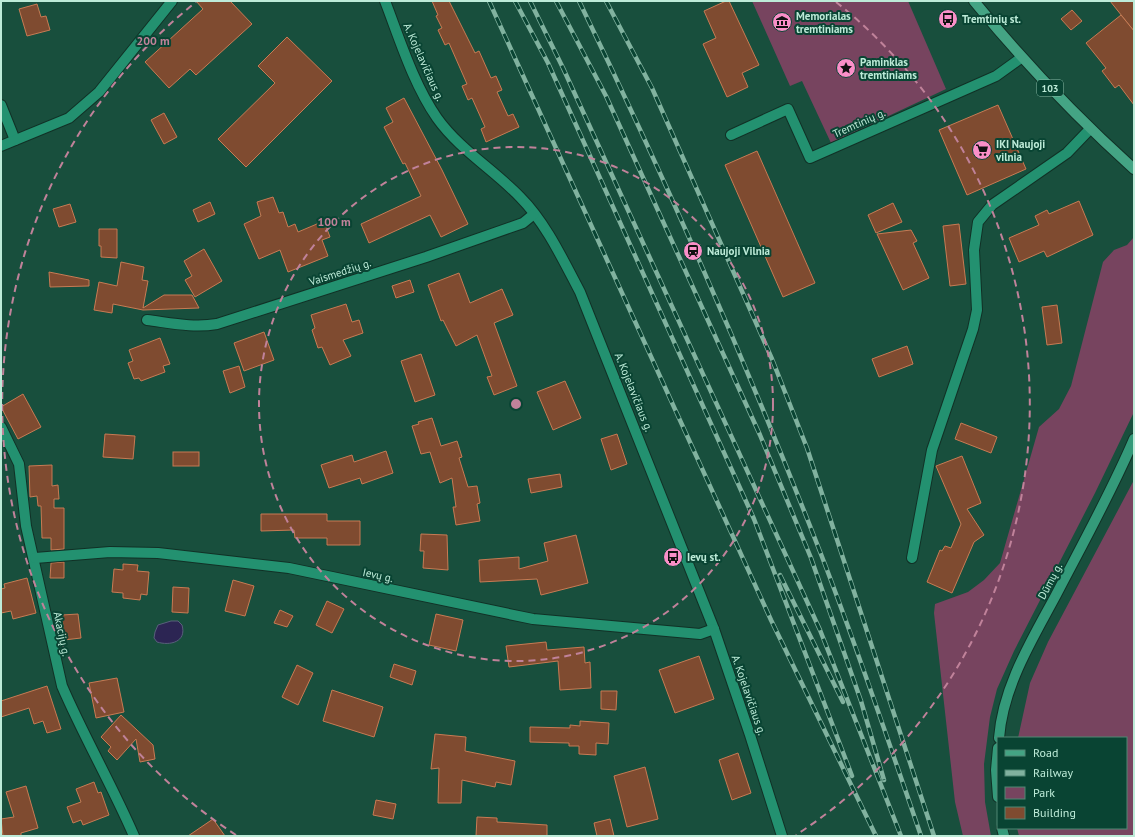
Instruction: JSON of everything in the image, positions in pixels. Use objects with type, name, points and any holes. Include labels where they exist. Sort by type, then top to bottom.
[{"type":"main road","name":"103","points":[[974,1],[1021,58],[1090,129],[1134,169]]},
{"type":"main road","name":"Dūmų g.","points":[[999,737],[1006,704],[1021,661],[1115,484],[1134,439]]},
{"type":"main road","points":[[997,759],[997,784]]},
{"type":"street","points":[[1,146],[69,118],[99,92],[172,1]]},
{"type":"street","name":"A. Kojelavičiaus g.","points":[[385,1],[410,64],[437,118],[462,146],[521,198],[534,214],[559,252],[580,292],[714,629],[782,836]]},
{"type":"street","name":"Tremtinių g.","points":[[732,135],[788,109],[810,158],[996,76],[1021,58]]},
{"type":"street","points":[[1,105],[16,140]]},
{"type":"street","points":[[912,558],[932,450],[966,350],[977,310],[974,250],[978,222],[992,205],[1067,153],[1090,129]]},
{"type":"street","name":"Vaismedžių g.","points":[[147,320],[189,326],[217,324],[426,257],[522,223],[534,214]]},
{"type":"street","name":"Akacijų g.","points":[[1,427],[19,464],[26,526],[35,558],[62,686],[121,806],[134,836]]},
{"type":"street","name":"Ievų g.","points":[[35,558],[110,552],[158,553],[289,568],[533,619],[700,634],[714,629]]},
{"type":"green space","points":[[752,1],[908,1],[946,89],[831,143],[802,81],[790,86]]},
{"type":"green space","points":[[1134,237],[1134,412],[1095,493],[1014,651],[997,689],[990,717],[984,764],[985,802],[991,836],[963,836],[955,802],[934,613],[935,604],[968,592],[984,580],[1000,563],[1039,427],[1059,409],[1071,386],[1103,262],[1114,250],[1127,245]]},
{"type":"green space","points":[[1134,480],[1134,836],[1019,836],[1017,829],[1127,829],[1127,737],[1018,737],[1030,683],[1048,642]]},
{"type":"shaded area","points":[[171,621],[178,621],[182,625],[183,631],[180,639],[172,643],[157,642],[154,638],[158,625]]},
{"type":"building","points":[[196,1],[230,1],[252,24],[196,75],[190,69],[169,88],[145,62],[203,9]]},
{"type":"building","points":[[432,1],[449,1],[475,53],[479,51],[491,78],[496,76],[502,90],[497,92],[508,116],[513,114],[519,127],[486,142],[481,129],[485,127],[472,98],[468,100],[462,86],[467,84],[449,43],[445,45],[438,30],[442,28],[436,16],[438,15]]},
{"type":"building","points":[[729,1],[759,65],[742,73],[748,87],[727,97],[703,44],[716,38],[704,11]]},
{"type":"building","points":[[1110,1],[1134,1],[1134,31]]},
{"type":"building","points":[[37,4],[41,17],[46,16],[50,30],[27,36],[19,9]]},
{"type":"building","points":[[1072,10],[1082,21],[1071,30],[1061,19]]},
{"type":"building","points":[[1121,15],[1134,31],[1134,105],[1119,85],[1115,88],[1102,71],[1106,68],[1086,43]]},
{"type":"building","points":[[287,37],[332,81],[246,167],[218,139],[275,83],[258,66]]},
{"type":"building","points":[[404,98],[442,170],[468,224],[441,237],[430,215],[369,243],[361,224],[421,196],[405,163],[403,164],[384,127],[393,122],[386,108]]},
{"type":"building","name":"IKI Naujoji vilnia","points":[[998,105],[1026,169],[967,195],[939,130]]},
{"type":"building","points":[[164,113],[177,137],[164,144],[151,120]]},
{"type":"building","points":[[757,151],[815,283],[783,297],[725,165]]},
{"type":"building","points":[[273,197],[279,213],[283,212],[288,227],[295,224],[298,232],[324,221],[330,237],[322,240],[328,256],[288,272],[280,250],[259,259],[244,224],[261,216],[257,202]]},
{"type":"building","points":[[1079,201],[1093,235],[1047,257],[1044,251],[1019,262],[1009,238],[1039,225],[1035,216],[1047,210],[1049,214]]},
{"type":"building","points":[[210,202],[215,214],[198,222],[193,210]]},
{"type":"building","points":[[893,203],[902,222],[876,233],[868,215]]},
{"type":"building","points":[[70,204],[76,222],[59,227],[53,209]]},
{"type":"building","points":[[959,224],[966,284],[950,286],[943,226]]},
{"type":"building","points":[[99,229],[117,229],[117,258],[101,257],[101,246],[99,246]]},
{"type":"building","points":[[911,230],[917,241],[913,243],[929,278],[903,290],[877,234]]},
{"type":"building","points":[[204,249],[222,281],[195,297],[185,280],[192,276],[184,261]]},
{"type":"building","points":[[121,262],[144,267],[142,280],[148,281],[143,308],[164,295],[192,295],[199,308],[143,310],[113,304],[112,313],[94,310],[99,282],[117,286]]},
{"type":"building","points":[[49,272],[89,280],[89,286],[50,287]]},
{"type":"building","points":[[459,273],[470,303],[502,289],[513,315],[494,323],[517,386],[494,395],[487,377],[492,376],[477,335],[456,346],[443,320],[441,321],[428,285]]},
{"type":"building","points":[[410,280],[414,292],[396,298],[392,286]]},
{"type":"building","points":[[346,304],[352,322],[359,320],[363,333],[343,340],[351,356],[330,365],[322,347],[318,348],[312,330],[315,328],[311,315]]},
{"type":"building","points":[[1057,305],[1062,343],[1047,345],[1042,307]]},
{"type":"building","points":[[264,332],[274,360],[244,371],[234,343]]},
{"type":"building","points":[[160,338],[170,364],[163,366],[165,372],[141,381],[139,378],[134,379],[128,363],[133,361],[129,350]]},
{"type":"building","points":[[907,346],[913,364],[879,377],[872,359]]},
{"type":"building","points":[[421,354],[435,395],[415,402],[401,361]]},
{"type":"building","points":[[239,366],[245,387],[230,393],[223,371]]},
{"type":"building","points":[[565,381],[581,418],[553,430],[537,392]]},
{"type":"building","points":[[23,394],[41,427],[18,439],[1,407]]},
{"type":"building","points":[[432,418],[441,446],[457,441],[462,457],[459,458],[468,487],[477,486],[480,503],[477,504],[480,521],[456,525],[453,507],[456,507],[452,478],[440,483],[430,452],[421,454],[412,426],[419,424],[418,422]]},
{"type":"building","points":[[961,423],[997,437],[991,453],[955,439]]},
{"type":"building","points":[[105,434],[135,436],[133,459],[103,457]]},
{"type":"building","points":[[617,434],[627,464],[611,470],[601,439]]},
{"type":"building","points":[[386,451],[393,473],[362,484],[360,478],[329,488],[321,465],[352,455],[354,462]]},
{"type":"building","points":[[173,452],[199,452],[199,466],[173,466]]},
{"type":"building","points":[[962,456],[981,503],[967,509],[984,535],[974,542],[952,593],[927,582],[940,550],[942,551],[945,546],[951,548],[961,524],[936,466]]},
{"type":"building","points":[[52,465],[52,486],[58,485],[59,499],[54,499],[54,508],[64,508],[64,549],[51,550],[51,538],[42,538],[41,506],[38,506],[37,496],[30,497],[29,466]]},
{"type":"building","points":[[560,474],[562,487],[531,493],[528,479]]},
{"type":"building","points":[[261,514],[327,514],[327,521],[360,521],[360,545],[327,545],[327,538],[295,538],[294,530],[261,531]]},
{"type":"building","points":[[421,534],[447,535],[448,570],[423,568],[424,551],[420,551]]},
{"type":"building","points":[[576,535],[588,583],[541,595],[537,579],[480,582],[479,560],[519,557],[519,569],[548,561],[544,543]]},
{"type":"building","points":[[64,562],[64,578],[50,578],[51,563]]},
{"type":"building","points":[[123,564],[138,565],[137,571],[149,572],[147,595],[141,594],[140,600],[123,598],[123,593],[112,592],[114,569],[123,570]]},
{"type":"building","points":[[27,578],[36,613],[13,619],[11,611],[1,613],[1,589],[5,588],[4,584]]},
{"type":"building","points":[[233,580],[254,586],[245,616],[225,611]]},
{"type":"building","points":[[173,587],[189,588],[188,613],[172,612]]},
{"type":"building","points":[[327,601],[344,609],[332,633],[316,625]]},
{"type":"building","points":[[280,610],[293,616],[287,627],[274,623]]},
{"type":"building","points":[[78,614],[81,638],[64,640],[62,615]]},
{"type":"building","points":[[436,614],[463,620],[456,651],[429,645]]},
{"type":"building","points":[[546,642],[547,650],[584,647],[585,663],[590,662],[591,688],[560,690],[558,661],[509,667],[506,646]]},
{"type":"building","points":[[699,656],[714,699],[675,713],[659,670]]},
{"type":"building","points":[[394,664],[416,671],[412,685],[390,677]]},
{"type":"building","points":[[297,665],[313,673],[298,705],[282,697]]},
{"type":"building","points":[[117,678],[124,712],[96,718],[89,683]]},
{"type":"building","points":[[47,686],[61,729],[47,733],[43,721],[34,724],[29,708],[1,717],[1,701]]},
{"type":"building","points":[[332,690],[383,707],[374,737],[323,721]]},
{"type":"building","points":[[601,691],[617,691],[616,710],[601,709]]},
{"type":"building","points":[[121,715],[153,745],[155,759],[140,762],[136,739],[117,760],[108,751],[111,747],[101,737]]},
{"type":"building","points":[[580,721],[609,723],[608,744],[596,743],[596,755],[579,754],[579,746],[569,746],[569,743],[530,742],[530,727],[570,728],[570,725],[580,726]]},
{"type":"building","points":[[435,734],[466,737],[465,751],[515,761],[511,785],[496,782],[495,787],[462,780],[461,803],[438,803],[439,768],[431,769]]},
{"type":"building","points":[[738,753],[751,793],[732,800],[719,760]]},
{"type":"building","points":[[645,767],[658,819],[627,827],[614,776]]},
{"type":"building","points":[[94,782],[98,793],[101,792],[109,815],[83,825],[81,820],[73,823],[67,807],[81,802],[76,789]]},
{"type":"building","points":[[26,786],[38,828],[21,833],[21,836],[3,836],[1,819],[14,817],[6,792]]},
{"type":"building","points":[[376,800],[396,804],[393,819],[373,815]]},
{"type":"building","points":[[477,817],[497,818],[497,822],[547,825],[547,836],[476,836]]},
{"type":"building","points":[[213,819],[225,836],[188,836]]},
{"type":"building","points":[[610,819],[614,836],[597,836],[594,823]]},
{"type":"railway","points":[[489,1],[771,620],[876,836]]},
{"type":"railway","points":[[515,1],[548,63],[754,519],[852,776]]},
{"type":"railway","points":[[530,1],[563,68],[820,630],[901,836]]},
{"type":"railway","points":[[556,1],[606,96],[760,435],[811,558],[861,701],[884,780]]},
{"type":"railway","points":[[579,1],[643,136],[705,273],[792,480],[846,620],[921,836]]},
{"type":"railway","points":[[606,1],[652,88],[772,359],[807,448],[934,836]]},
{"type":"railway","points":[[780,575],[843,702]]},
{"type":"place","name":"Tremtinių st.","points":[[948,19]]},
{"type":"place","name":"Memorialas tremtiniams","points":[[782,22]]},
{"type":"place","name":"Paminklas tremtiniams","points":[[846,68]]},
{"type":"place","name":"IKI Naujoji vilnia","points":[[982,150]]},
{"type":"place","name":"Naujoji Vilnia","points":[[693,251]]},
{"type":"place","name":"Ievų st.","points":[[673,557]]}]
